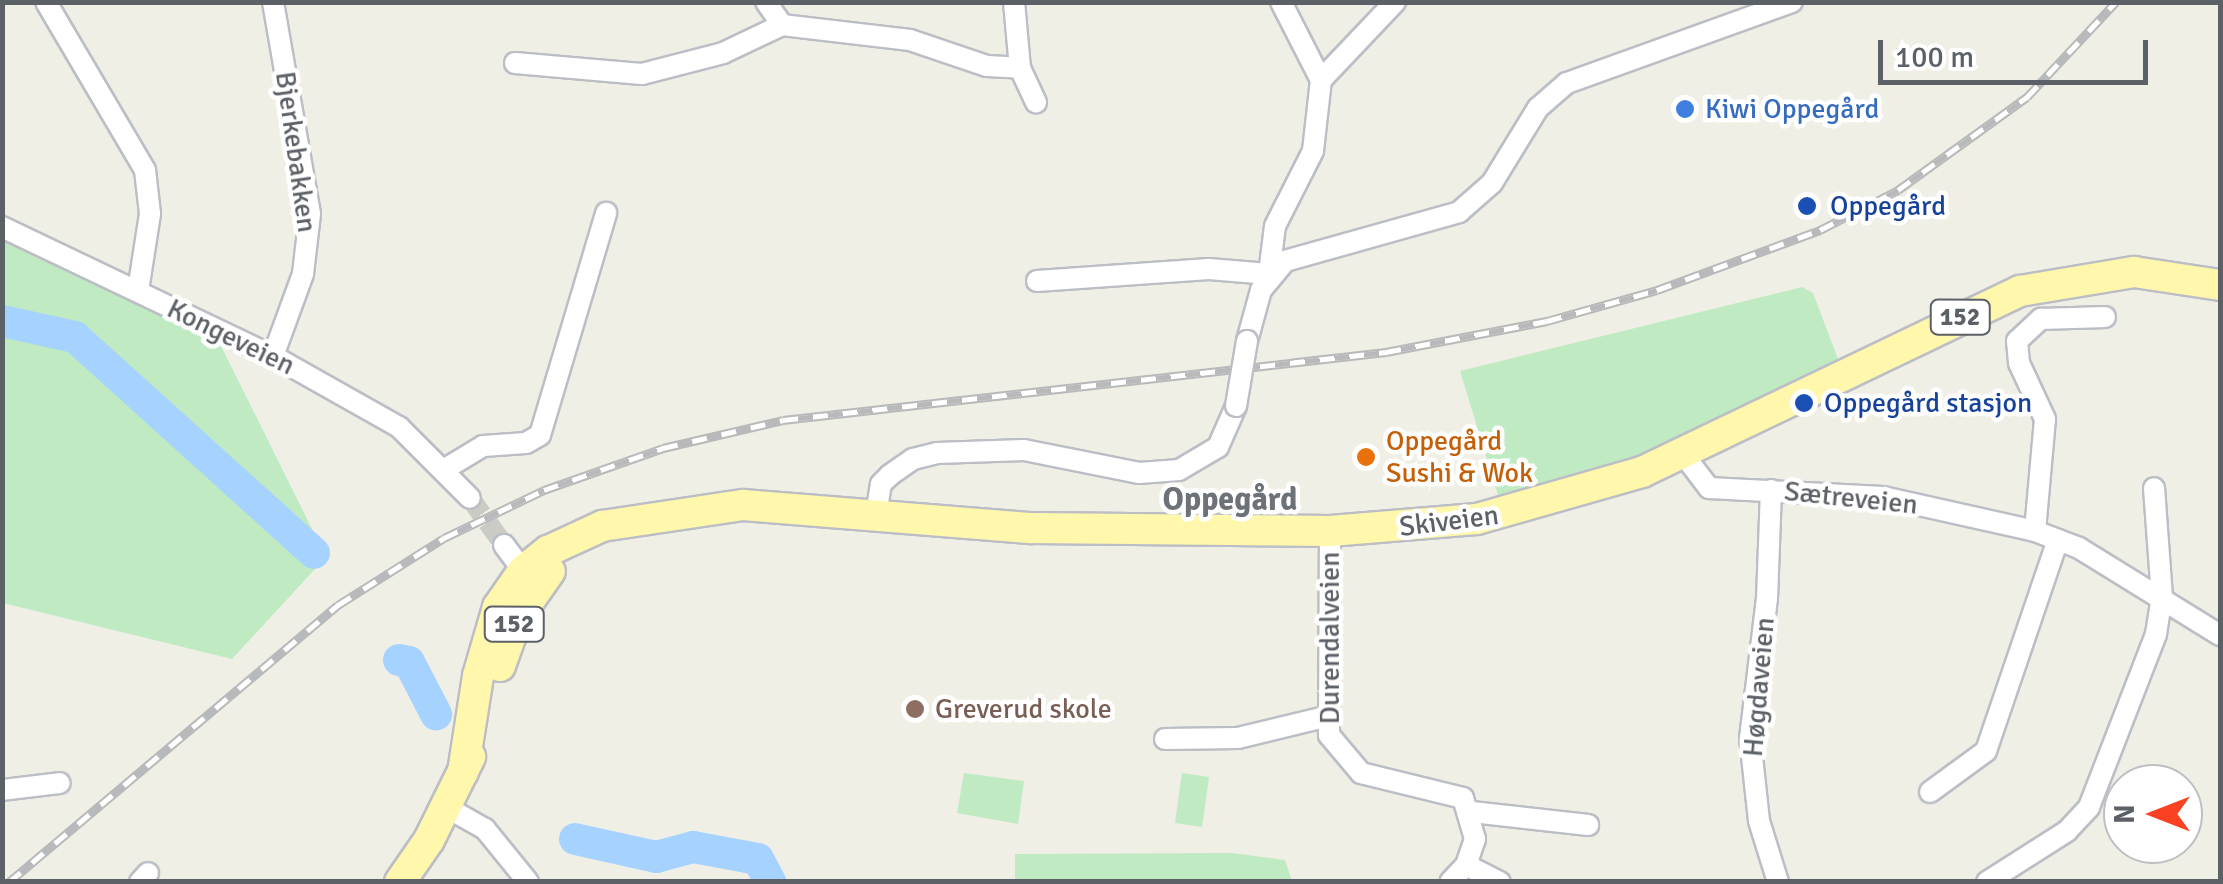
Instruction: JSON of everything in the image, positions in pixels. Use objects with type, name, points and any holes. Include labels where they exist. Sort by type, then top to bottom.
[{"type":"main road","name":"Skiveien","points":[[400,882],[463,772],[530,579],[630,524],[744,505],[1032,528],[1330,531],[1519,511],[1683,454],[2020,291],[2115,273],[2220,285]]},
{"type":"street","points":[[46,2],[145,170],[150,214],[138,292]]},
{"type":"street","name":"Bjerkebakken","points":[[273,2],[310,214],[303,274],[273,356]]},
{"type":"street","points":[[766,2],[782,26]]},
{"type":"street","points":[[1014,2],[1020,68],[1036,103]]},
{"type":"street","points":[[886,516],[897,470],[925,455],[1006,448],[1132,472],[1169,472],[1218,447],[1236,406],[1247,341],[1269,274],[1276,226],[1313,151],[1321,80],[1281,2]]},
{"type":"street","points":[[1321,80],[1395,2]]},
{"type":"street","points":[[1037,281],[1209,269],[1269,274],[1304,253],[1459,212],[1506,166],[1538,108],[1584,73],[1792,2]]},
{"type":"street","points":[[515,63],[642,74],[723,54],[782,26],[896,38],[987,66],[1020,68]]},
{"type":"street","points":[[446,470],[482,446],[526,443],[540,435],[606,213]]},
{"type":"street","name":"Kongeveien","points":[[2,227],[273,356],[399,427],[470,498]]},
{"type":"street","points":[[2035,531],[2044,420],[2019,363],[2017,341],[2041,319],[2104,317]]},
{"type":"street","name":"Sætreveien","points":[[1683,454],[1709,488],[1883,498],[2035,531],[2162,598],[2220,635]]},
{"type":"street","points":[[1987,882],[2068,831],[2089,806],[2156,634],[2162,598],[2154,488]]},
{"type":"street","name":"Høgdaveien","points":[[1771,490],[1767,598],[1750,738],[1759,821],[1778,882]]},
{"type":"street","name":"Durendalveien","points":[[1330,531],[1329,716],[1336,748],[1361,774],[1464,798],[1472,812]]},
{"type":"street","points":[[1930,792],[1986,751],[2058,540]]},
{"type":"street","points":[[504,546],[530,579]]},
{"type":"street","points":[[1166,738],[1238,738],[1329,716]]},
{"type":"street","points":[[2,790],[60,783]]},
{"type":"street","points":[[446,807],[485,829],[528,882]]},
{"type":"street","points":[[1450,882],[1466,865],[1475,839],[1472,812],[1588,825]]},
{"type":"street","points":[[1466,865],[1500,882]]},
{"type":"green space","points":[[3,240],[214,332],[326,557],[232,659],[3,603]]},
{"type":"green space","points":[[1802,287],[1813,293],[1838,359],[1598,477],[1501,505],[1460,371]]},
{"type":"green space","points":[[964,773],[1024,781],[1018,824],[957,813]]},
{"type":"green space","points":[[1182,773],[1209,777],[1202,827],[1175,823]]},
{"type":"green space","points":[[1232,853],[1285,860],[1292,881],[1015,881],[1015,854]]},
{"type":"waterway","points":[[2,321],[75,337],[314,553]]},
{"type":"waterway","points":[[399,660],[409,662],[436,714]]},
{"type":"waterway","points":[[575,839],[656,857],[693,847],[758,859],[770,882]]},
{"type":"tunnel","points":[[470,498],[504,545]]},
{"type":"railway","points":[[9,882],[338,605],[444,538],[544,490],[663,448],[783,420],[1386,352],[1547,321],[1657,290],[1820,230],[1898,190],[2027,97],[2116,2]]},
{"type":"place","name":"Kiwi Oppegård","points":[[1685,109]]},
{"type":"place","name":"Oppegård","points":[[1807,206]]},
{"type":"place","name":"Oppegård stasjon","points":[[1804,403]]},
{"type":"place","name":"Oppegård Sushi & Wok","points":[[1366,457]]},
{"type":"place","name":"Greverud skole","points":[[915,709]]},
{"type":"district","name":"Oppegård","points":[[1230,500]]}]
